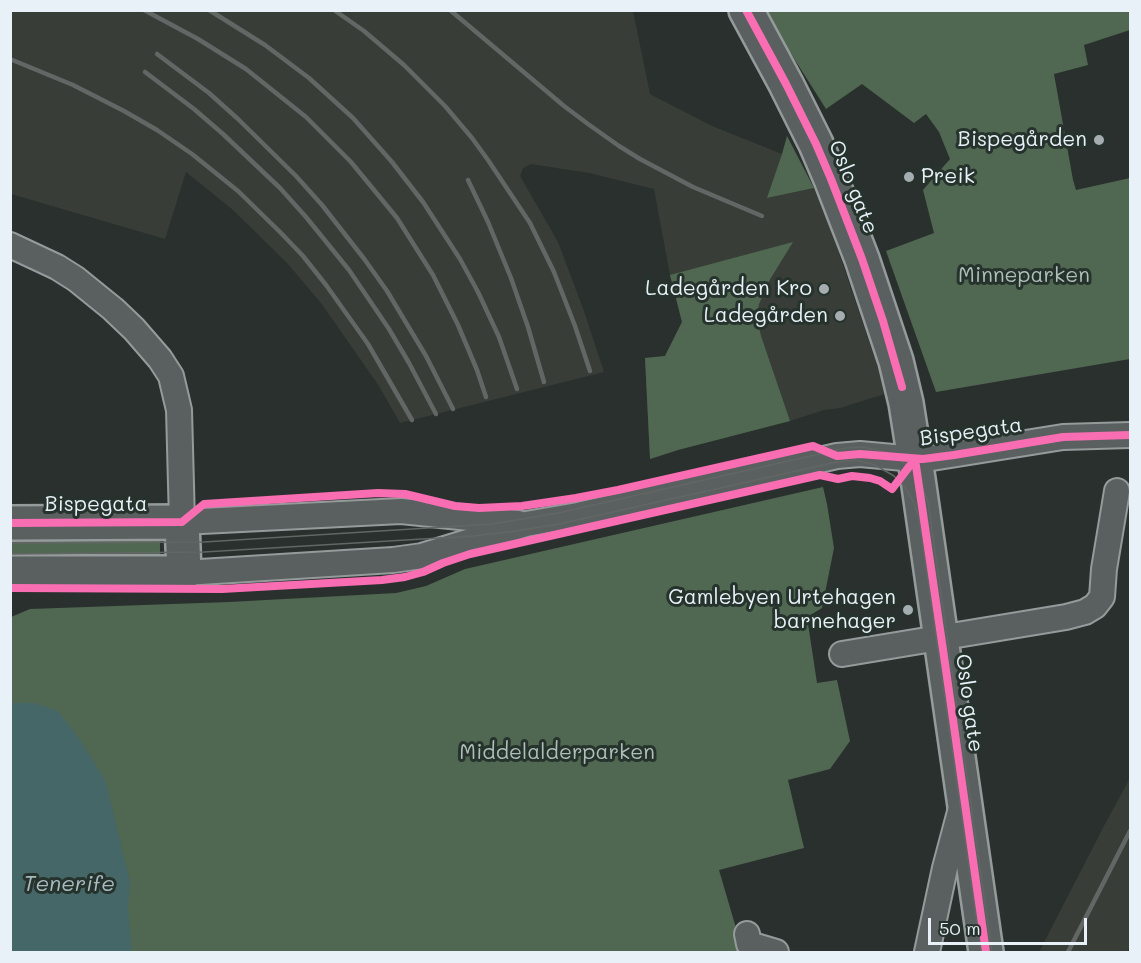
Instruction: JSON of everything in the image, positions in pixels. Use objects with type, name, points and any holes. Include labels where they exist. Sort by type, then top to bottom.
[{"type":"street","name":"Oslo gate","points":[[746,10],[786,84],[831,180],[850,227],[896,361],[915,459],[986,952]]},
{"type":"street","points":[[10,245],[57,267],[76,279],[134,329],[160,359],[171,376],[179,410],[184,573]]},
{"type":"street","name":"Bispegata","points":[[10,573],[184,573],[414,558],[431,555],[526,524],[578,515],[837,456],[860,454],[915,459],[1063,437],[1131,435]]},
{"type":"street","points":[[842,654],[1085,612],[1095,606],[1102,597],[1104,570],[1117,491]]},
{"type":"street","name":"Bispegata","points":[[10,523],[182,522],[401,511],[526,524]]},
{"type":"street","points":[[927,952],[945,868],[964,797]]},
{"type":"street","points":[[747,934],[749,944],[777,952]]},
{"type":"shaded area","points":[[10,11],[633,11],[650,94],[712,126],[782,154],[768,198],[814,188],[829,224],[888,393],[650,459],[645,358],[665,356],[682,322],[670,275],[654,189],[589,173],[531,164],[523,168],[520,176],[558,242],[604,372],[400,423],[379,386],[321,303],[287,263],[233,210],[186,172],[165,239],[11,194]]},
{"type":"shaded area","points":[[1130,778],[1130,946],[1127,952],[1039,952],[1105,824]]},
{"type":"green space","name":"Minneparken","points":[[764,11],[1130,11],[1130,30],[1084,45],[1088,65],[1054,74],[1076,190],[1130,178],[1130,359],[936,392],[886,251],[934,233],[923,190],[950,159],[939,132],[926,114],[914,123],[862,84],[826,109]]},
{"type":"green space","points":[[787,136],[814,188],[767,198],[782,154]]},
{"type":"green space","points":[[793,242],[769,281],[759,304],[757,318],[790,421],[650,459],[645,358],[665,356],[682,322],[670,275]]},
{"type":"green space","name":"Middelalderparken","points":[[823,487],[834,548],[822,608],[807,617],[817,683],[837,680],[850,741],[830,769],[788,780],[804,848],[719,870],[743,952],[11,952],[11,617],[30,609],[396,593],[426,586],[465,569]]},
{"type":"green space","points":[[11,530],[160,530],[160,563],[11,562]]},
{"type":"water","name":"Tenerife","points":[[11,703],[35,703],[58,711],[81,741],[106,782],[130,882],[128,908],[132,952],[11,952]]},
{"type":"tram line","points":[[10,543],[204,542],[492,524],[558,513],[846,448],[863,447],[886,452],[898,458],[913,471],[921,483],[928,502],[992,952]]},
{"type":"tram line","points":[[10,554],[204,552],[473,536],[559,524],[832,463],[856,460],[875,465],[894,476],[904,486],[919,517],[981,952]]},
{"type":"railway","points":[[144,10],[198,39],[246,69],[306,117],[351,162],[397,218],[433,275],[458,325],[486,397]]},
{"type":"railway","points":[[209,10],[265,45],[309,78],[353,118],[392,162],[423,202],[460,259],[499,337],[517,389]]},
{"type":"railway","points":[[334,10],[364,31],[404,65],[445,106],[488,160],[530,223],[554,272],[590,371]]},
{"type":"railway","points":[[450,10],[564,106],[619,146],[693,187],[762,216]]},
{"type":"railway","points":[[157,54],[209,93],[238,119],[322,205],[387,291],[426,356],[453,409]]},
{"type":"railway","points":[[10,59],[73,85],[157,130],[192,154],[238,191],[303,256],[326,285],[368,344],[412,420]]},
{"type":"railway","points":[[145,72],[223,134],[280,188],[306,217],[349,270],[389,329],[436,414]]},
{"type":"railway","points":[[468,180],[511,278],[544,382]]},
{"type":"railway","points":[[1068,952],[1130,831]]},
{"type":"cycle path","points":[[746,10],[786,84],[831,179],[862,259],[902,387]]},
{"type":"cycle path","points":[[10,523],[182,522],[204,504],[378,493],[405,494],[455,506],[479,508],[522,506],[618,490],[813,446],[837,456],[860,454],[923,459],[1063,437],[1130,435]]},
{"type":"cycle path","points":[[915,459],[986,952]]},
{"type":"cycle path","points":[[10,588],[222,589],[405,577],[470,554],[820,475],[838,479],[852,476],[870,478],[892,489],[915,459]]},
{"type":"place","name":"Bispegården","points":[[1099,140]]},
{"type":"place","name":"Preik","points":[[909,177]]},
{"type":"place","name":"Ladegården Kro","points":[[824,289]]},
{"type":"place","name":"Ladegården","points":[[840,316]]},
{"type":"place","name":"Gamlebyen Urtehagen barnehager","points":[[908,610]]}]
